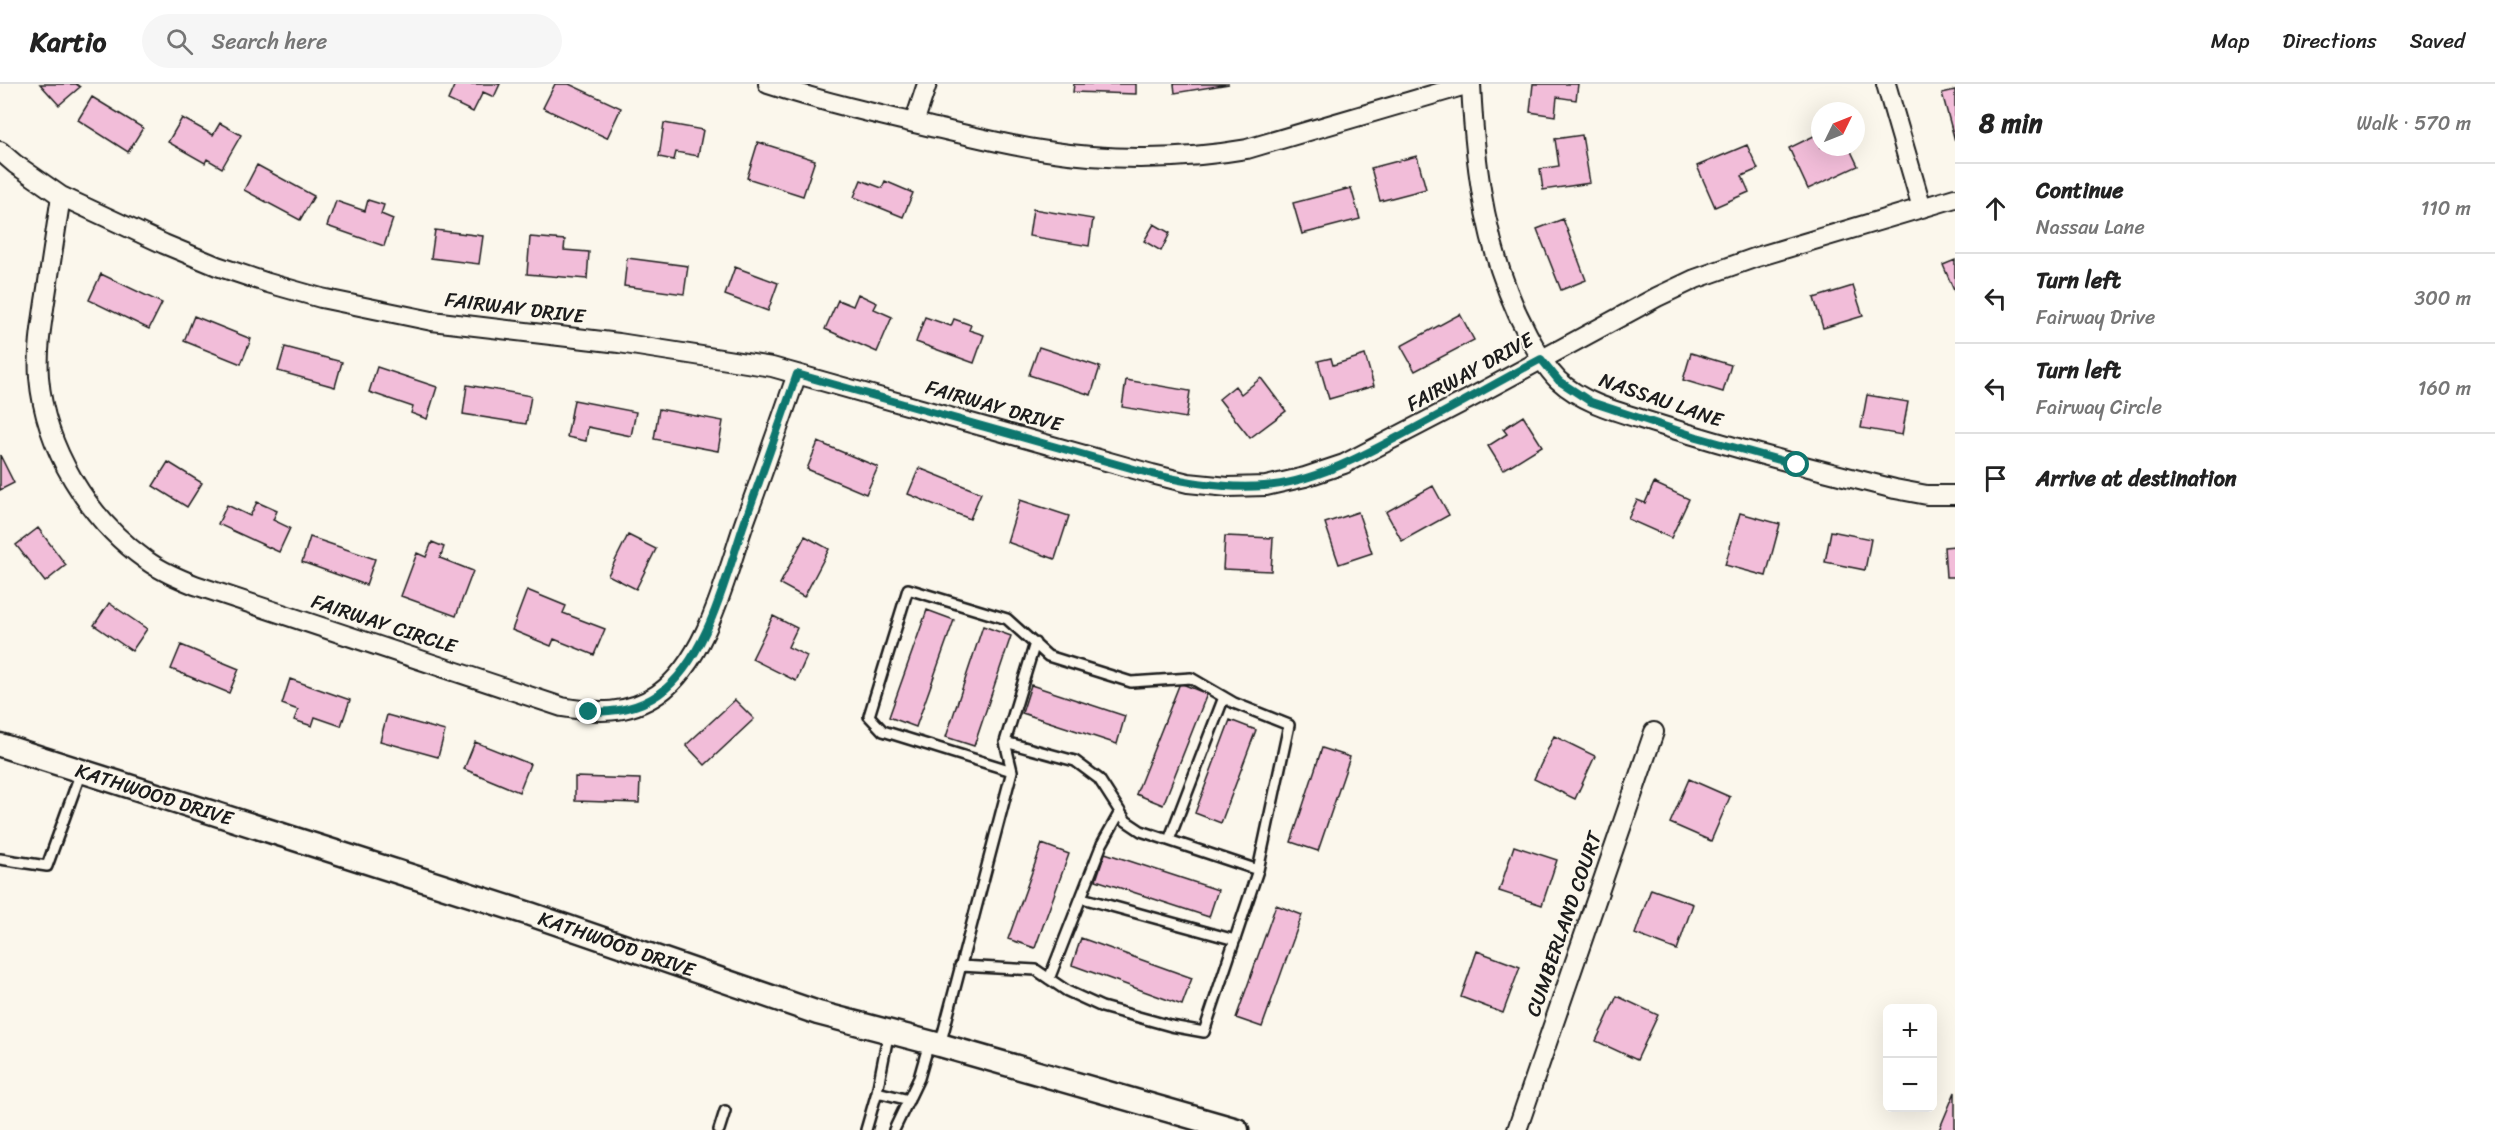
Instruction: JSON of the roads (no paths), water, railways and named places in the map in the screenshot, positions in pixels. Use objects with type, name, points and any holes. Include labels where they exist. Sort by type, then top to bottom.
[{"type":"street","points":[[768,84],[914,123],[1048,152],[1175,157],[1214,155],[1247,149],[1470,84]]},
{"type":"street","points":[[914,123],[927,84]]},
{"type":"street","name":"NASSAU LANE","points":[[1470,84],[1478,165],[1486,218],[1494,251],[1506,288],[1541,359],[1559,381],[1591,402],[1697,437],[1895,489],[1927,495],[1955,495]]},
{"type":"street","points":[[1886,84],[1922,208]]},
{"type":"street","name":"FAIRWAY DRIVE","points":[[0,151],[62,196],[164,244],[217,266],[321,298],[432,321],[619,343],[761,365],[1188,483],[1247,486],[1266,486],[1305,477],[1344,464],[1695,279],[1757,257],[1955,198]]},
{"type":"street","name":"FAIRWAY CIRCLE","points":[[62,196],[40,334],[39,375],[44,408],[53,441],[69,474],[105,523],[146,561],[195,585],[562,707],[589,712],[612,712],[640,705],[659,694],[675,680],[689,662],[710,619],[797,374]]},
{"type":"street","name":"CUMBERLAND COURT","points":[[1517,1130],[1654,732]]},
{"type":"street","name":"KATHWOOD DRIVE","points":[[0,745],[530,914],[818,1013],[1237,1130]]},
{"type":"lane","points":[[960,966],[1036,970],[1067,991],[1102,1007],[1171,1026],[1204,1032],[1258,870],[1289,724],[1224,697],[1191,678],[1131,682],[1047,656],[1007,619],[908,590],[869,716],[883,731],[1012,771]]},
{"type":"lane","points":[[894,1130],[934,1044],[960,966],[1012,771],[1005,742],[1035,643]]},
{"type":"lane","points":[[1169,840],[1224,697]]},
{"type":"lane","points":[[1005,742],[1076,761],[1099,779],[1126,821],[1142,831],[1258,870]]},
{"type":"lane","points":[[0,859],[47,866],[81,771]]},
{"type":"lane","points":[[1049,979],[1102,844],[1120,812]]},
{"type":"lane","points":[[1082,898],[1235,940]]},
{"type":"lane","points":[[866,1130],[877,1092],[889,1032]]},
{"type":"lane","points":[[877,1092],[909,1100]]},
{"type":"lane","points":[[719,1130],[726,1112]]}]
